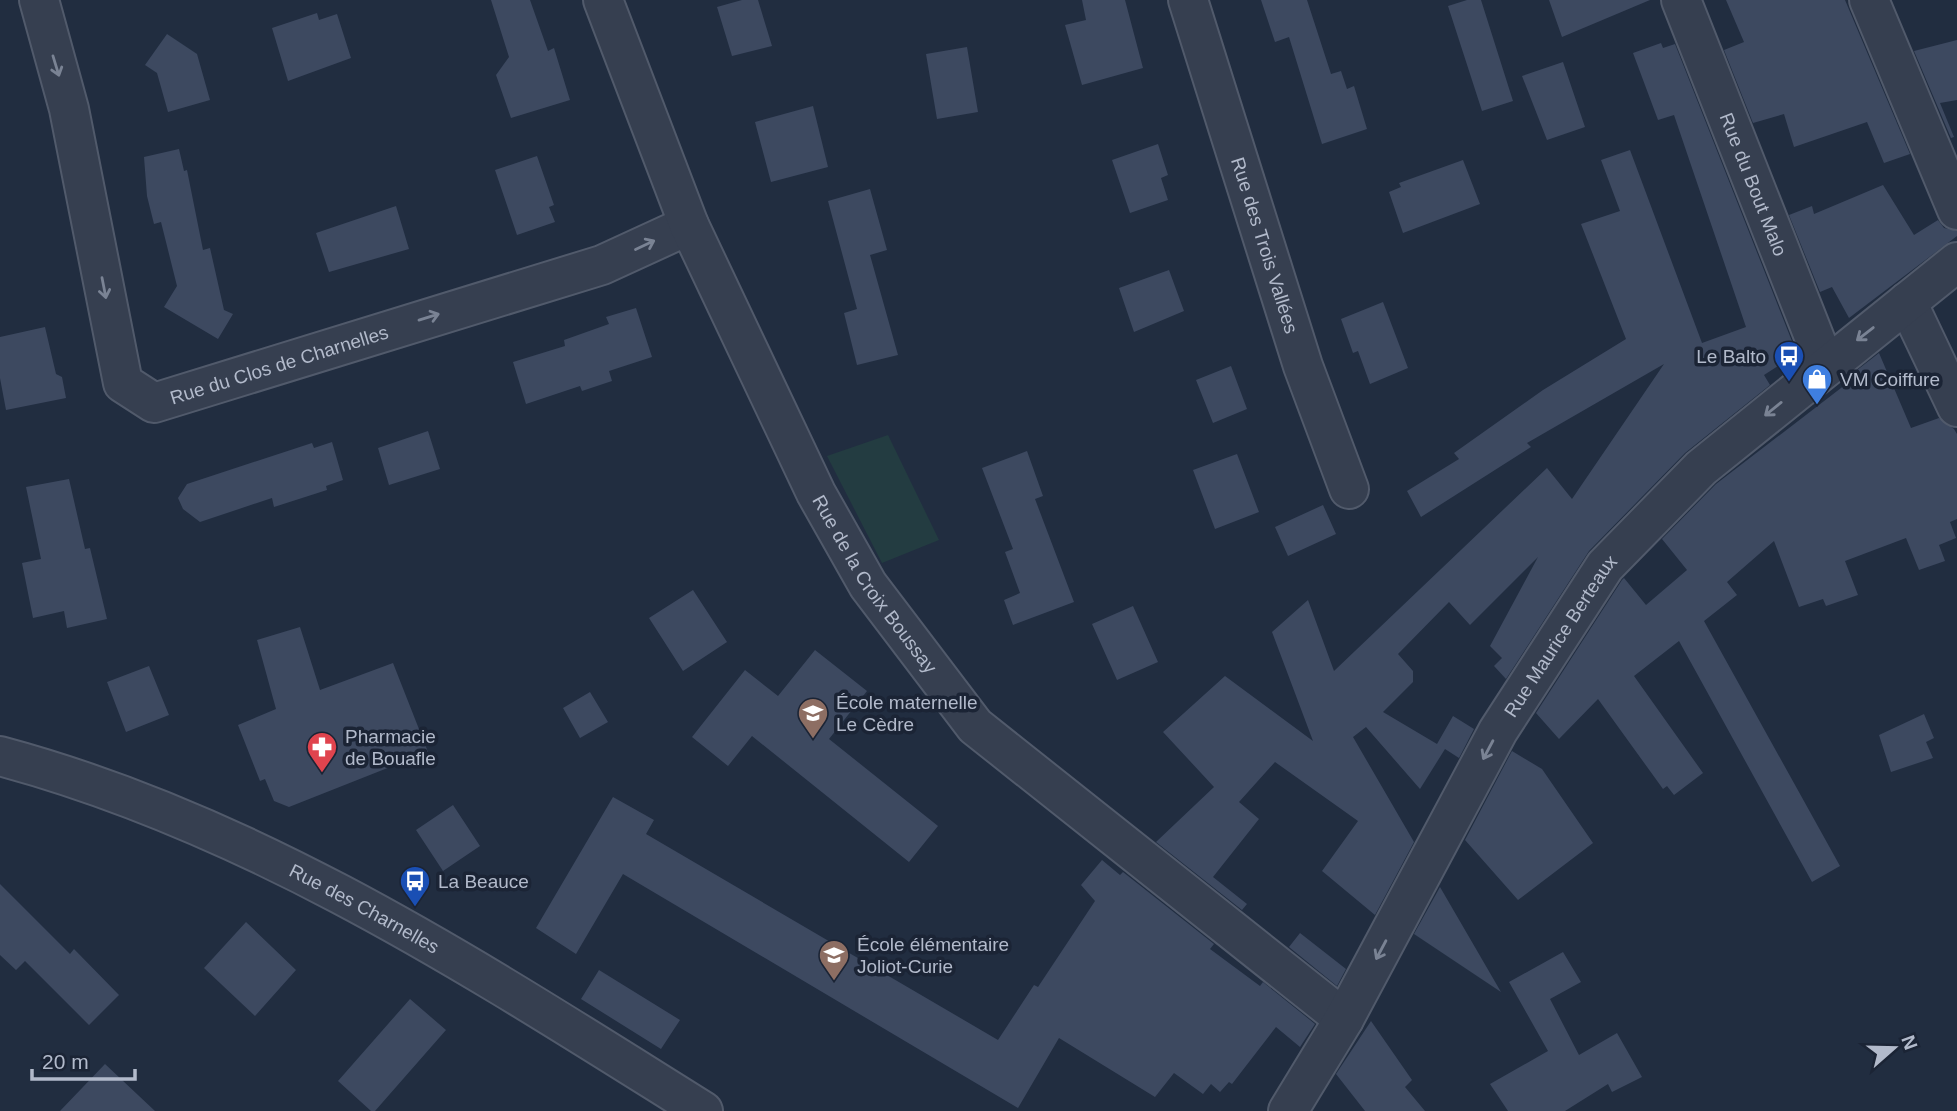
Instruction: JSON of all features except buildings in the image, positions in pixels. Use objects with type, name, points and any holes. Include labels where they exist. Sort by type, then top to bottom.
[{"type":"street","name":"Rue du Clos de Charnelles","points":[[39,0],[69,109],[123,383],[154,403],[602,265],[689,225]]},
{"type":"street","name":"Rue de la Croix Boussay","points":[[603,0],[689,225],[813,485],[868,585],[975,726],[1344,1019]]},
{"type":"street","name":"Rue des Trois Vallées","points":[[1188,0],[1303,366],[1349,489]]},
{"type":"street","name":"Rue du Bout Malo","points":[[1681,0],[1826,367]]},
{"type":"street","points":[[1869,0],[1957,210]]},
{"type":"street","name":"Rue Maurice Berteaux","points":[[1288,1111],[1344,1019],[1499,731],[1605,566],[1701,468],[1957,261]]},
{"type":"street","points":[[1908,302],[1957,407]]},
{"type":"street","name":"Rue des Charnelles","points":[[0,756],[77,777],[190,820],[305,875],[477,969],[702,1111]]},
{"type":"green space","points":[[888,435],[939,540],[882,563],[827,456]]},
{"type":"place","name":"Le Balto","points":[[1789,383]]},
{"type":"place","name":"VM Coiffure","points":[[1817,406]]},
{"type":"place","name":"École maternelle Le Cèdre","points":[[813,740]]},
{"type":"place","name":"Pharmacie de Bouafle","points":[[322,774]]},
{"type":"place","name":"La Beauce","points":[[415,908]]},
{"type":"place","name":"École élémentaire Joliot-Curie","points":[[834,982]]}]
